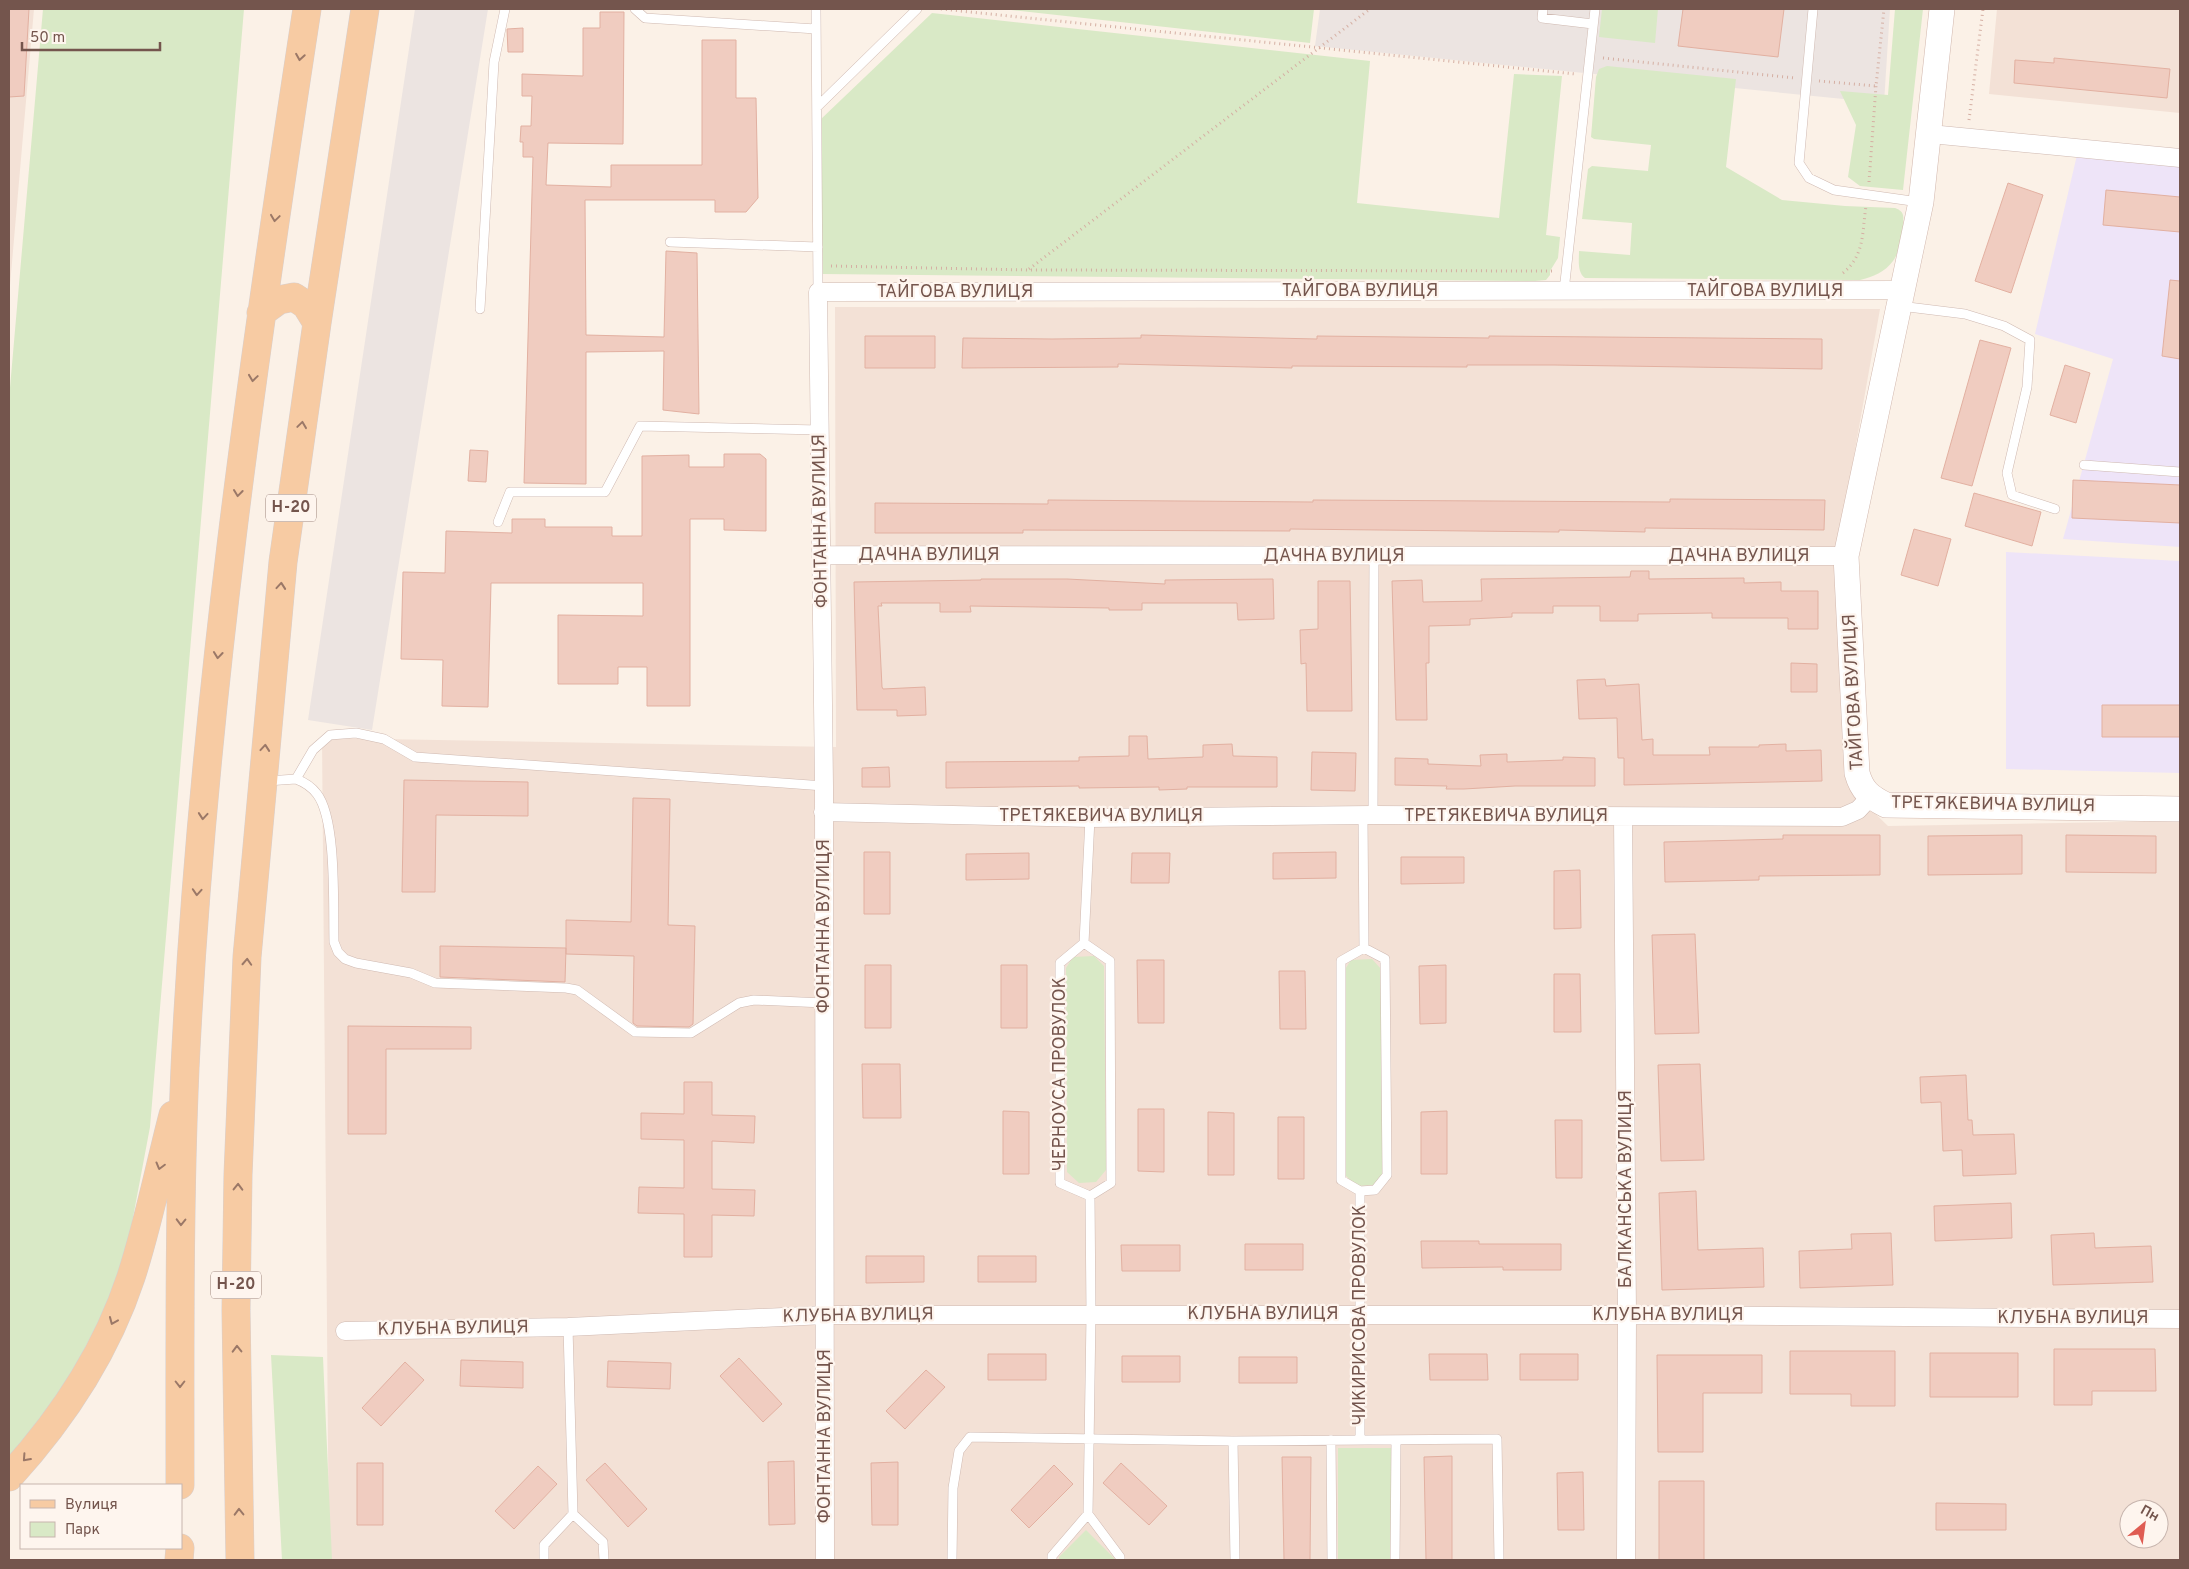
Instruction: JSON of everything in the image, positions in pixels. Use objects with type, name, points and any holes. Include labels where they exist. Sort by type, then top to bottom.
[{"type":"main road","points":[[180,1484],[181,1221],[186,1068],[200,844],[218,655],[261,313],[307,9]]},
{"type":"main road","name":"Н-20","points":[[240,1560],[236,1310],[239,1165],[247,957],[283,562],[317,323],[366,9]]},
{"type":"main road","points":[[261,313],[279,300],[294,297],[306,305],[317,323]]},
{"type":"main road","points":[[9,1477],[35,1449],[69,1402],[94,1362],[114,1321],[130,1278],[186,1068]]},
{"type":"street","name":"ТАЙГОВА ВУЛИЦЯ","points":[[1870,797],[1861,785],[1857,773],[1846,556],[1921,202],[1930,134],[1942,9]]},
{"type":"street","points":[[1930,134],[2180,158]]},
{"type":"street","name":"ТАЙГОВА ВУЛИЦЯ","points":[[818,292],[1564,291],[1901,298]]},
{"type":"street","name":"ФОНТАННА ВУЛИЦЯ","points":[[818,292],[824,786],[825,1560]]},
{"type":"street","name":"ДАЧНА ВУЛИЦЯ","points":[[821,555],[1846,556]]},
{"type":"street","name":"ТРЕТЯКЕВИЧА ВУЛИЦЯ","points":[[823,812],[1090,818],[1842,816],[1858,810],[1870,797],[1886,805],[1899,806],[2180,809]]},
{"type":"street","name":"БАЛКАНСЬКА ВУЛИЦЯ","points":[[1623,817],[1627,1315],[1626,1560]]},
{"type":"street","name":"КЛУБНА ВУЛИЦЯ","points":[[346,1332],[568,1327],[825,1315],[1360,1314],[2180,1319]]},
{"type":"lane","points":[[480,309],[494,62],[505,9]]},
{"type":"lane","points":[[635,9],[645,18],[816,29]]},
{"type":"lane","points":[[816,9],[818,292]]},
{"type":"lane","points":[[817,106],[917,9]]},
{"type":"lane","points":[[1543,9],[1542,18],[1593,24]]},
{"type":"lane","points":[[1564,291],[1595,9]]},
{"type":"lane","points":[[1813,9],[1799,164],[1810,178],[1821,185],[1841,192],[1921,202]]},
{"type":"lane","points":[[670,242],[818,247]]},
{"type":"lane","points":[[1901,298],[2004,326],[2030,340],[2027,387],[2007,473],[2012,495],[2055,509]]},
{"type":"lane","points":[[498,522],[510,492],[606,492],[640,426],[820,430]]},
{"type":"lane","points":[[2084,466],[2180,472]]},
{"type":"lane","points":[[1364,948],[1374,556]]},
{"type":"lane","points":[[296,778],[313,750],[330,735],[356,733],[384,740],[415,757],[824,786]]},
{"type":"lane","points":[[262,782],[296,778],[307,783],[318,794],[326,810],[330,836],[334,942],[338,952],[345,959],[356,964],[411,973],[435,983],[577,990],[635,1032],[691,1033],[739,1004],[754,1000],[824,1003]]},
{"type":"lane","points":[[1090,818],[1084,943],[1110,961],[1111,1183],[1090,1196],[1091,1315],[1088,1514],[1120,1557],[1120,1560]]},
{"type":"lane","name":"ЧЕРНОУСА ПРОВУЛОК","points":[[1084,943],[1060,963],[1060,1182],[1090,1196]]},
{"type":"lane","name":"ЧИКИРИСОВА ПРОВУЛОК","points":[[1364,948],[1385,959],[1387,1175],[1375,1190],[1360,1191],[1341,1180],[1341,961],[1364,948]]},
{"type":"lane","name":"ЧИКИРИСОВА ПРОВУЛОК","points":[[1360,1191],[1360,1440]]},
{"type":"lane","points":[[544,1560],[544,1545],[573,1514],[568,1327]]},
{"type":"lane","points":[[952,1560],[952,1488],[959,1451],[970,1437],[1233,1441],[1498,1439],[1499,1560]]},
{"type":"lane","points":[[1331,1440],[1332,1560]]},
{"type":"lane","points":[[1396,1440],[1396,1560]]},
{"type":"lane","points":[[1233,1441],[1235,1560]]},
{"type":"lane","points":[[573,1514],[603,1542],[604,1560]]},
{"type":"lane","points":[[1052,1560],[1052,1556],[1088,1514]]},
{"type":"path","points":[[941,9],[1588,75]]},
{"type":"path","points":[[1029,270],[1370,9]]},
{"type":"path","points":[[1837,274],[1850,267],[1859,255],[1868,196],[1884,9]]},
{"type":"path","points":[[1967,137],[1983,9],[1978,9]]},
{"type":"path","points":[[1590,57],[1876,86]]},
{"type":"path","points":[[818,266],[1029,270],[1566,271]]},
{"type":"shaded area","points":[[9,9],[34,9],[9,297]]},
{"type":"shaded area","points":[[415,9],[488,9],[372,730],[308,720]]},
{"type":"shaded area","points":[[1320,9],[1890,9],[1884,103],[1315,46]]},
{"type":"shaded area","points":[[1997,9],[2180,9],[2180,113],[1989,94]]},
{"type":"shaded area","points":[[2077,155],[2180,165],[2180,547],[2063,539],[2113,359],[2035,334]]},
{"type":"shaded area","points":[[835,307],[1880,309],[1837,551],[1856,795],[1888,826],[2180,821],[2180,1560],[329,1560],[322,738],[836,747]]},
{"type":"shaded area","points":[[2006,552],[2180,561],[2180,773],[2006,769]]},
{"type":"green space","points":[[43,9],[244,9],[150,1127],[122,1276],[40,1435],[9,1467],[9,399]]},
{"type":"green space","points":[[1002,9],[1314,9],[1310,43]]},
{"type":"green space","points":[[1602,9],[1658,9],[1655,43],[1599,37]]},
{"type":"green space","points":[[1895,9],[1923,9],[1903,190],[1860,186],[1848,177],[1856,125],[1840,91],[1888,95]]},
{"type":"green space","points":[[932,13],[1370,61],[1357,203],[1499,218],[1514,74],[1562,76],[1546,235],[1560,237],[1558,258],[1546,280],[1535,281],[822,274],[820,120]]},
{"type":"green space","points":[[1607,66],[1736,79],[1726,167],[1782,200],[1845,206],[1895,208],[1899,210],[1903,215],[1903,226],[1896,257],[1878,274],[1860,280],[1585,278],[1580,269],[1579,251],[1630,255],[1632,223],[1582,219],[1588,169],[1592,166],[1648,171],[1651,145],[1594,139],[1591,137],[1596,77],[1599,69]]},
{"type":"green space","points":[[1094,956],[1104,966],[1106,1170],[1096,1182],[1079,1183],[1067,1172],[1066,968],[1073,957]]},
{"type":"green space","points":[[1372,959],[1381,969],[1384,1174],[1374,1185],[1357,1186],[1345,1175],[1344,971],[1351,960]]},
{"type":"green space","points":[[271,1355],[323,1357],[332,1560],[282,1560]]},
{"type":"green space","points":[[1338,1448],[1393,1448],[1392,1560],[1338,1560]]},
{"type":"green space","points":[[1086,1530],[1114,1560],[1059,1560],[1059,1557]]},
{"type":"building","points":[[9,9],[29,9],[24,96],[9,97]]},
{"type":"building","points":[[1683,9],[1784,9],[1778,57],[1678,46]]},
{"type":"building","points":[[600,12],[624,12],[623,144],[548,143],[546,185],[611,187],[611,165],[702,165],[702,40],[736,40],[736,98],[756,98],[758,198],[746,212],[715,212],[715,200],[585,200],[586,335],[664,337],[666,251],[697,253],[699,414],[663,410],[664,351],[586,352],[586,484],[524,483],[533,157],[523,157],[523,142],[520,142],[521,126],[531,126],[532,96],[522,96],[522,74],[583,76],[583,28],[600,28]]},
{"type":"building","points":[[523,28],[523,52],[508,52],[507,29]]},
{"type":"building","points":[[2054,58],[2170,69],[2167,98],[2014,83],[2015,60],[2054,63]]},
{"type":"building","points":[[2008,183],[2043,195],[2011,293],[1975,281]]},
{"type":"building","points":[[2106,190],[2180,197],[2180,232],[2103,225]]},
{"type":"building","points":[[2170,280],[2180,281],[2180,359],[2162,356]]},
{"type":"building","points":[[1141,335],[1317,339],[1317,336],[1489,338],[1489,336],[1822,339],[1822,369],[1554,365],[1467,365],[1467,367],[1292,366],[1292,368],[1118,364],[1118,367],[962,368],[963,338],[1141,338]]},
{"type":"building","points":[[865,336],[935,336],[935,368],[865,368]]},
{"type":"building","points":[[1980,340],[2011,348],[1972,486],[1941,478]]},
{"type":"building","points":[[2065,365],[2090,373],[2076,423],[2050,415]]},
{"type":"building","points":[[470,450],[488,451],[486,482],[468,481]]},
{"type":"building","points":[[724,454],[760,454],[766,459],[766,531],[724,530],[724,519],[690,519],[690,706],[647,706],[647,667],[618,667],[618,684],[558,684],[558,615],[643,616],[643,583],[491,583],[488,707],[442,706],[443,660],[401,659],[403,572],[445,573],[446,531],[512,533],[512,519],[545,519],[545,527],[612,527],[612,536],[642,536],[642,456],[689,455],[689,467],[724,467]]},
{"type":"building","points":[[2073,480],[2180,485],[2180,523],[2072,518]]},
{"type":"building","points":[[1974,493],[2041,512],[2032,546],[1965,526]]},
{"type":"building","points":[[1670,499],[1825,500],[1824,530],[1645,528],[1645,532],[1559,530],[1559,532],[1290,529],[1290,531],[1023,530],[1023,533],[875,533],[875,503],[1048,504],[1048,500],[1670,502]]},
{"type":"building","points":[[1914,529],[1951,539],[1938,586],[1901,575]]},
{"type":"building","points":[[1631,571],[1649,571],[1649,579],[1744,578],[1744,583],[1781,582],[1781,591],[1818,591],[1818,629],[1788,629],[1788,618],[1712,618],[1712,613],[1638,614],[1638,621],[1600,621],[1600,606],[1553,606],[1553,613],[1512,613],[1512,617],[1470,619],[1470,625],[1429,626],[1429,663],[1426,663],[1427,720],[1396,720],[1392,581],[1422,580],[1423,602],[1482,601],[1481,579],[1630,577]]},
{"type":"building","points":[[1067,579],[1165,584],[1165,580],[1273,579],[1274,619],[1238,620],[1237,603],[1142,603],[1142,610],[970,606],[971,612],[940,612],[940,603],[881,603],[882,606],[878,606],[882,687],[883,689],[925,687],[926,715],[897,716],[897,710],[857,710],[854,582]]},
{"type":"building","points":[[1318,581],[1350,581],[1352,711],[1307,711],[1306,663],[1301,664],[1300,630],[1318,629]]},
{"type":"building","points":[[1791,663],[1817,664],[1817,692],[1791,692]]},
{"type":"building","points":[[1605,679],[1606,686],[1639,684],[1642,740],[1653,739],[1653,755],[1710,755],[1709,747],[1759,747],[1759,745],[1786,744],[1786,751],[1821,750],[1822,781],[1624,785],[1624,758],[1618,758],[1617,718],[1579,719],[1577,680]]},
{"type":"building","points":[[2102,705],[2180,705],[2180,737],[2102,737]]},
{"type":"building","points":[[1129,736],[1147,736],[1148,759],[1203,757],[1203,745],[1232,744],[1233,756],[1277,757],[1277,787],[1187,787],[1187,789],[1159,790],[1159,787],[1079,788],[1079,786],[946,788],[946,762],[1079,761],[1079,757],[1129,756]]},
{"type":"building","points":[[1312,752],[1356,753],[1355,791],[1311,790]]},
{"type":"building","points":[[1507,754],[1507,762],[1563,760],[1563,757],[1595,758],[1595,786],[1515,786],[1446,789],[1447,786],[1395,785],[1395,758],[1428,759],[1428,764],[1481,766],[1480,755]]},
{"type":"building","points":[[889,767],[890,787],[862,787],[862,768]]},
{"type":"building","points":[[404,780],[528,782],[528,816],[436,815],[435,892],[402,892]]},
{"type":"building","points":[[633,798],[670,799],[668,925],[695,926],[693,1024],[689,1027],[637,1026],[633,1023],[634,956],[566,954],[566,920],[631,922]]},
{"type":"building","points":[[1783,835],[1880,835],[1880,875],[1759,876],[1759,880],[1665,882],[1664,842],[1783,839]]},
{"type":"building","points":[[2022,835],[2022,874],[1928,875],[1928,836]]},
{"type":"building","points":[[2066,835],[2156,836],[2156,873],[2066,872]]},
{"type":"building","points":[[864,852],[890,852],[890,914],[864,914]]},
{"type":"building","points":[[1336,852],[1336,878],[1273,879],[1273,853]]},
{"type":"building","points":[[1029,853],[1029,879],[966,880],[966,854]]},
{"type":"building","points":[[1132,853],[1170,853],[1169,883],[1131,883]]},
{"type":"building","points":[[1401,857],[1464,857],[1464,883],[1401,884]]},
{"type":"building","points":[[1580,870],[1581,928],[1554,929],[1554,871]]},
{"type":"building","points":[[1695,934],[1699,1033],[1655,1034],[1652,935]]},
{"type":"building","points":[[440,946],[566,948],[565,982],[440,977]]},
{"type":"building","points":[[1137,960],[1164,960],[1164,1023],[1138,1023]]},
{"type":"building","points":[[865,965],[891,965],[891,1028],[865,1028]]},
{"type":"building","points":[[1001,965],[1027,965],[1027,1028],[1001,1028]]},
{"type":"building","points":[[1446,965],[1446,1023],[1420,1024],[1419,966]]},
{"type":"building","points":[[1279,971],[1305,971],[1306,1029],[1280,1029]]},
{"type":"building","points":[[1554,974],[1580,974],[1581,1032],[1554,1032]]},
{"type":"building","points":[[348,1026],[471,1027],[471,1049],[386,1049],[386,1134],[348,1134]]},
{"type":"building","points":[[862,1064],[900,1064],[901,1118],[863,1118]]},
{"type":"building","points":[[1700,1064],[1704,1160],[1661,1161],[1658,1065]]},
{"type":"building","points":[[1966,1075],[1968,1120],[1972,1120],[1973,1135],[2014,1134],[2016,1174],[1963,1176],[1962,1150],[1943,1151],[1941,1102],[1921,1103],[1920,1077]]},
{"type":"building","points":[[684,1082],[712,1082],[712,1115],[755,1116],[754,1143],[712,1141],[712,1189],[755,1190],[754,1216],[712,1215],[712,1257],[684,1257],[684,1214],[638,1213],[639,1187],[684,1188],[684,1140],[641,1139],[641,1113],[684,1114]]},
{"type":"building","points":[[1138,1109],[1164,1109],[1164,1172],[1138,1171]]},
{"type":"building","points":[[1003,1111],[1029,1112],[1029,1174],[1003,1174]]},
{"type":"building","points":[[1447,1111],[1447,1174],[1421,1174],[1421,1112]]},
{"type":"building","points":[[1208,1112],[1234,1113],[1234,1175],[1208,1175]]},
{"type":"building","points":[[1278,1117],[1304,1117],[1304,1179],[1278,1179]]},
{"type":"building","points":[[1555,1120],[1582,1120],[1582,1178],[1556,1178]]},
{"type":"building","points":[[1696,1191],[1698,1250],[1763,1248],[1764,1287],[1662,1290],[1659,1193]]},
{"type":"building","points":[[2011,1203],[2012,1238],[1935,1241],[1934,1206]]},
{"type":"building","points":[[1891,1233],[1893,1285],[1800,1288],[1799,1251],[1852,1249],[1851,1234]]},
{"type":"building","points":[[2094,1233],[2095,1248],[2151,1246],[2153,1282],[2053,1285],[2051,1235]]},
{"type":"building","points":[[1421,1241],[1479,1241],[1479,1244],[1561,1244],[1561,1270],[1503,1270],[1503,1267],[1422,1268]]},
{"type":"building","points":[[1245,1244],[1303,1244],[1303,1270],[1245,1270]]},
{"type":"building","points":[[1121,1245],[1180,1245],[1180,1271],[1122,1271]]},
{"type":"building","points":[[866,1256],[924,1256],[924,1282],[866,1283]]},
{"type":"building","points":[[978,1256],[1036,1256],[1036,1282],[978,1282]]},
{"type":"building","points":[[2054,1349],[2155,1349],[2156,1391],[2092,1391],[2092,1405],[2054,1405]]},
{"type":"building","points":[[1790,1351],[1895,1351],[1895,1406],[1851,1406],[1851,1394],[1790,1394]]},
{"type":"building","points":[[1930,1353],[2018,1353],[2018,1397],[1930,1397]]},
{"type":"building","points":[[988,1354],[1046,1354],[1046,1380],[988,1380]]},
{"type":"building","points":[[1429,1354],[1487,1354],[1488,1380],[1430,1380]]},
{"type":"building","points":[[1520,1354],[1578,1354],[1578,1380],[1520,1380]]},
{"type":"building","points":[[1657,1355],[1762,1355],[1762,1393],[1703,1393],[1703,1452],[1658,1452]]},
{"type":"building","points":[[1122,1356],[1180,1356],[1180,1382],[1122,1382]]},
{"type":"building","points":[[1239,1357],[1297,1357],[1297,1383],[1239,1383]]},
{"type":"building","points":[[739,1358],[782,1404],[763,1422],[720,1376]]},
{"type":"building","points":[[461,1360],[523,1362],[523,1388],[460,1386]]},
{"type":"building","points":[[608,1361],[671,1363],[670,1389],[607,1387]]},
{"type":"building","points":[[405,1362],[424,1380],[381,1426],[362,1408]]},
{"type":"building","points":[[926,1370],[945,1387],[905,1429],[886,1411]]},
{"type":"building","points":[[1452,1456],[1452,1560],[1426,1560],[1424,1457]]},
{"type":"building","points":[[1282,1457],[1311,1457],[1310,1560],[1284,1560]]},
{"type":"building","points":[[794,1461],[795,1524],[769,1525],[768,1462]]},
{"type":"building","points":[[898,1462],[898,1525],[872,1525],[871,1463]]},
{"type":"building","points":[[357,1463],[383,1463],[383,1525],[357,1525]]},
{"type":"building","points":[[605,1463],[647,1509],[628,1527],[586,1480]]},
{"type":"building","points":[[1121,1463],[1167,1506],[1149,1525],[1103,1483]]},
{"type":"building","points":[[1054,1465],[1073,1484],[1029,1528],[1011,1510]]},
{"type":"building","points":[[538,1466],[557,1484],[514,1529],[495,1511]]},
{"type":"building","points":[[1583,1472],[1584,1530],[1558,1530],[1557,1473]]},
{"type":"building","points":[[1659,1481],[1704,1481],[1704,1560],[1659,1560]]},
{"type":"building","points":[[1936,1503],[2006,1504],[2006,1530],[1936,1530]]}]
